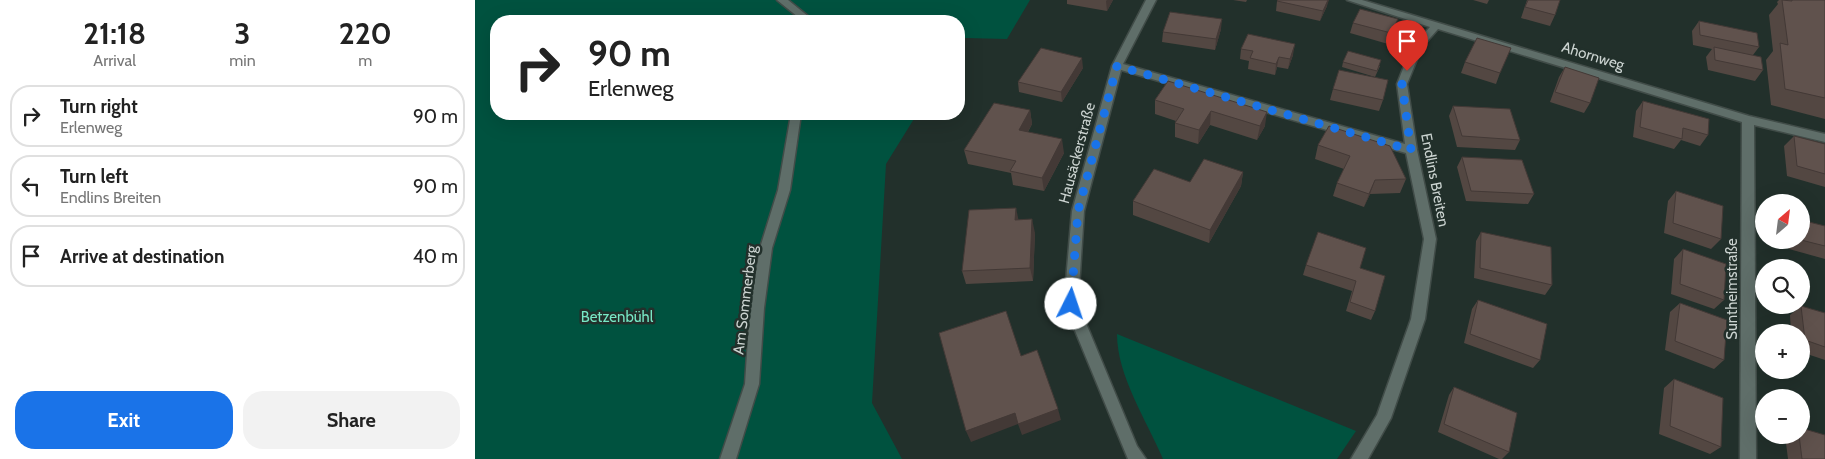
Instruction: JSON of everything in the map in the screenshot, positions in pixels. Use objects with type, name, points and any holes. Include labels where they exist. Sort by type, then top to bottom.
[{"type":"street","points":[[782,0],[801,15]]},
{"type":"street","name":"Hausäckerstraße","points":[[1138,459],[1131,451],[1071,304],[1078,211],[1117,66],[1151,0]]},
{"type":"street","name":"Ahornweg","points":[[1352,0],[1748,120],[1825,138]]},
{"type":"street","name":"Endlins Breiten","points":[[1359,459],[1383,418],[1418,320],[1430,239],[1411,150],[1402,84],[1417,46],[1437,25]]},
{"type":"street","points":[[1117,66],[1411,150]]},
{"type":"street","name":"Am Sommerberg","points":[[728,459],[752,384],[757,308],[766,248],[784,190],[795,120]]},
{"type":"street","name":"Suntheimstraße","points":[[1748,120],[1748,459]]},
{"type":"green space","name":"Betzenbühl","points":[[475,0],[1030,0],[1007,39],[965,38],[965,15],[490,15],[490,120],[913,120],[886,164],[872,403],[902,459],[475,459]]},
{"type":"green space","points":[[1117,334],[1356,431],[1337,459],[1163,459],[1127,382],[1118,350]]},
{"type":"building","points":[[1278,0],[1328,0],[1323,11]]},
{"type":"building","points":[[1528,0],[1560,0],[1555,15],[1525,7]]},
{"type":"building","points":[[1782,0],[1825,0],[1825,98],[1785,89],[1780,43],[1788,45]]},
{"type":"building","points":[[1360,9],[1398,19],[1391,33],[1353,23]]},
{"type":"building","points":[[1170,12],[1222,19],[1216,39],[1163,32]]},
{"type":"building","points":[[1699,21],[1757,33],[1759,47],[1700,35]]},
{"type":"building","points":[[1248,34],[1295,44],[1290,59],[1279,57],[1276,64],[1250,58],[1253,51],[1241,49]]},
{"type":"building","points":[[1477,38],[1511,48],[1500,73],[1465,62]]},
{"type":"building","points":[[1714,47],[1761,57],[1763,70],[1715,60]]},
{"type":"building","points":[[1041,48],[1082,58],[1061,92],[1018,82]]},
{"type":"building","points":[[1348,51],[1381,60],[1377,71],[1343,62]]},
{"type":"building","points":[[1565,67],[1599,78],[1590,103],[1555,92]]},
{"type":"building","points":[[1339,70],[1388,80],[1383,100],[1333,89]]},
{"type":"building","points":[[1168,81],[1267,112],[1260,126],[1211,111],[1199,130],[1175,123],[1184,109],[1155,100]]},
{"type":"building","points":[[1643,101],[1709,119],[1708,135],[1683,128],[1682,139],[1640,127]]},
{"type":"building","points":[[994,103],[1030,110],[1019,130],[1062,139],[1042,178],[1010,171],[1016,161],[964,150]]},
{"type":"building","points":[[1453,106],[1510,109],[1520,140],[1462,136]]},
{"type":"building","points":[[1329,126],[1390,146],[1406,179],[1375,180],[1369,194],[1337,183],[1350,156],[1318,145]]},
{"type":"building","points":[[1794,136],[1825,144],[1825,174],[1797,166]]},
{"type":"building","points":[[1462,157],[1522,160],[1534,194],[1471,191]]},
{"type":"building","points":[[1204,159],[1243,172],[1210,230],[1133,201],[1154,169],[1190,182]]},
{"type":"building","points":[[1676,191],[1723,206],[1721,239],[1673,223]]},
{"type":"building","points":[[1016,208],[1015,220],[1032,219],[1030,268],[962,271],[969,210]]},
{"type":"building","points":[[1810,222],[1825,226],[1825,246],[1810,242]]},
{"type":"building","points":[[1318,232],[1366,248],[1360,268],[1385,276],[1375,311],[1350,302],[1356,281],[1306,265]]},
{"type":"building","points":[[1481,232],[1551,247],[1552,285],[1480,268]]},
{"type":"building","points":[[1683,249],[1726,264],[1724,300],[1680,284]]},
{"type":"building","points":[[1478,300],[1547,324],[1540,360],[1470,334]]},
{"type":"building","points":[[1680,303],[1727,320],[1724,360],[1675,341]]},
{"type":"building","points":[[1810,309],[1825,313],[1825,347],[1810,342],[1810,324],[1803,324],[1802,314],[1810,314]]},
{"type":"building","points":[[1006,311],[1021,356],[1037,350],[1058,409],[1018,424],[1015,413],[966,431],[939,333]]},
{"type":"building","points":[[1674,379],[1723,398],[1721,447],[1670,426]]},
{"type":"building","points":[[1454,387],[1517,413],[1509,452],[1444,424]]},
{"type":"building","points":[[1810,431],[1825,435],[1825,459],[1802,459],[1800,444],[1810,444]]},
{"type":"route","points":[[1071,304],[1078,211],[1117,66],[1411,150],[1402,84],[1407,71]]}]
